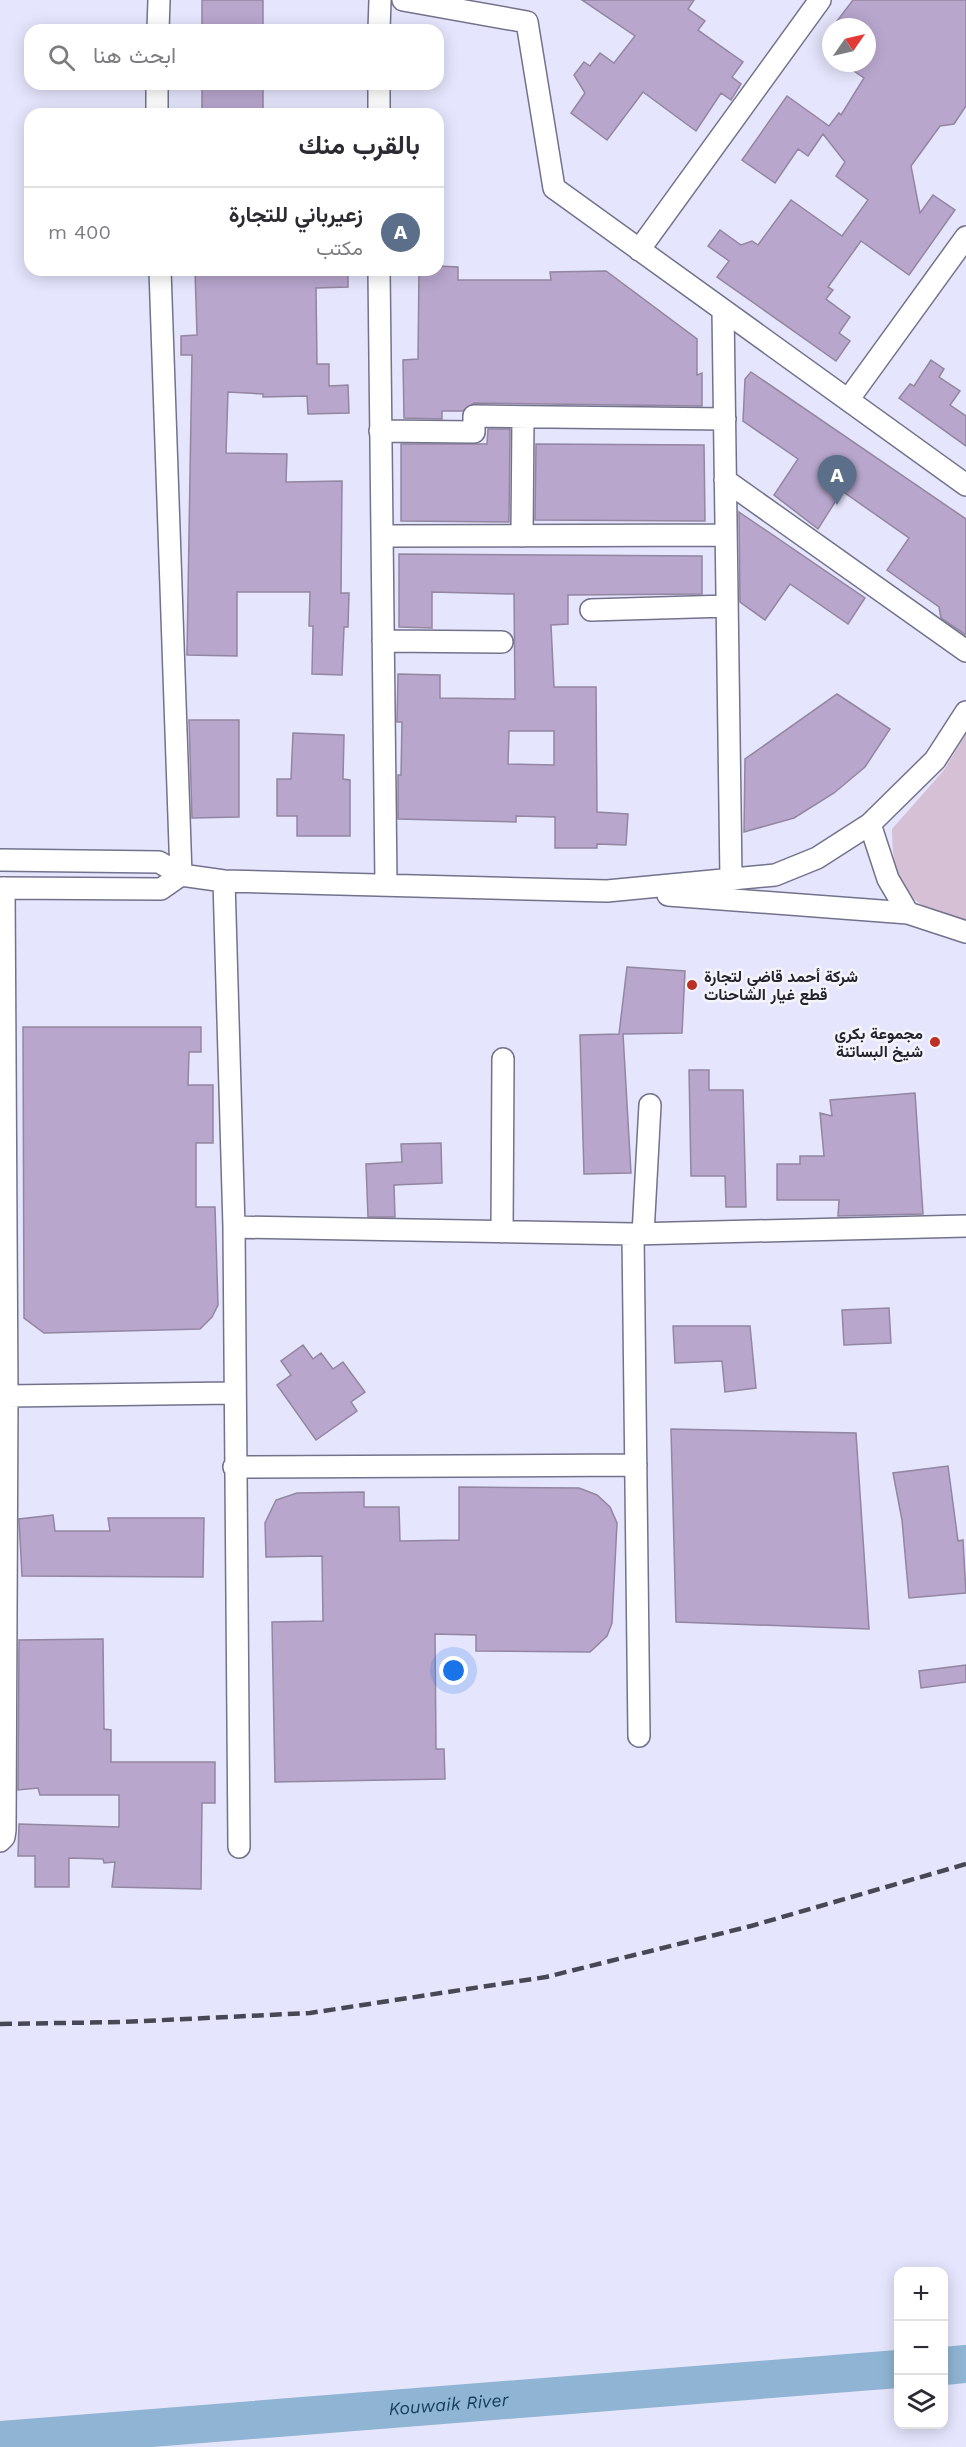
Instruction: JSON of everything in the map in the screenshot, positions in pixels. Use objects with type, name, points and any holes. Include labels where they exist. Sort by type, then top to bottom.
[{"type":"street","points":[[158,24],[159,0]]},
{"type":"street","points":[[379,24],[380,0]]},
{"type":"street","points":[[403,0],[486,7],[527,22],[554,188],[966,485]]},
{"type":"street","points":[[639,250],[820,0]]},
{"type":"street","points":[[157,90],[157,108]]},
{"type":"street","points":[[379,90],[379,108]]},
{"type":"street","points":[[848,400],[966,237]]},
{"type":"street","points":[[160,276],[182,875]]},
{"type":"street","points":[[379,276],[386,884]]},
{"type":"street","points":[[723,310],[731,879]]},
{"type":"street","points":[[380,431],[474,432],[474,416],[725,419]]},
{"type":"street","points":[[522,536],[523,417]]},
{"type":"street","points":[[725,480],[966,651]]},
{"type":"street","points":[[382,536],[726,535]]},
{"type":"street","points":[[591,610],[727,606]]},
{"type":"street","points":[[383,641],[502,642]]},
{"type":"street","points":[[608,891],[775,875],[818,858],[870,825],[935,760],[966,712]]},
{"type":"street","points":[[870,825],[888,879],[908,912]]},
{"type":"street","points":[[0,860],[159,862],[182,875],[224,881],[608,891],[908,912],[966,932]]},
{"type":"street","points":[[0,1841],[4,1838],[5,1830],[7,1396],[2,888],[161,889],[182,875]]},
{"type":"street","points":[[224,881],[234,1227],[233,1393],[239,1847]]},
{"type":"street","points":[[502,1232],[503,1059]]},
{"type":"street","points":[[639,1736],[636,1465],[638,1234],[650,1104]]},
{"type":"street","points":[[234,1227],[638,1234],[966,1227]]},
{"type":"street","points":[[7,1396],[233,1393]]},
{"type":"street","points":[[234,1467],[636,1465]]},
{"type":"shaded area","points":[[966,734],[966,920],[960,922],[924,906],[908,892],[896,866],[892,829],[944,770]]},
{"type":"building","points":[[202,0],[263,0],[263,24],[202,24]]},
{"type":"building","points":[[582,0],[694,0],[688,9],[705,21],[698,30],[743,62],[732,77],[741,84],[731,100],[721,93],[696,131],[643,92],[607,140],[571,113],[585,93],[574,75],[584,62],[590,66],[600,53],[614,63],[635,36]]},
{"type":"building","points":[[853,0],[966,0],[966,106],[954,124],[940,126],[911,166],[920,213],[933,195],[955,210],[909,275],[861,241],[828,287],[833,290],[826,299],[850,317],[839,333],[850,341],[836,361],[717,277],[729,261],[708,246],[720,230],[741,245],[752,241],[758,245],[791,200],[842,236],[868,200],[836,176],[845,162],[823,134],[808,156],[798,149],[775,183],[742,160],[787,96],[829,126],[839,113],[841,115],[864,78],[855,72],[876,72],[876,18],[839,18]]},
{"type":"building","points":[[202,90],[263,90],[263,108],[202,108]]},
{"type":"building","points":[[444,266],[458,267],[458,280],[551,280],[550,272],[606,271],[697,339],[697,375],[702,373],[702,406],[474,403],[463,411],[442,411],[442,419],[404,418],[403,360],[418,359],[419,276],[444,276]]},
{"type":"building","points":[[195,276],[348,276],[348,287],[316,288],[317,364],[329,364],[329,386],[348,385],[349,413],[308,414],[307,396],[263,397],[263,394],[228,392],[226,453],[287,454],[286,482],[342,481],[341,593],[349,593],[348,627],[344,627],[342,675],[312,674],[313,626],[309,626],[310,592],[237,592],[237,656],[187,655],[192,355],[181,355],[181,336],[197,335]]},
{"type":"building","points":[[931,360],[944,369],[939,377],[960,391],[950,405],[966,416],[966,446],[899,398],[910,384],[914,386]]},
{"type":"building","points":[[751,372],[966,519],[966,635],[941,618],[939,607],[887,570],[909,538],[842,491],[818,529],[774,495],[798,459],[743,421],[745,379]]},
{"type":"building","points":[[488,429],[510,429],[509,522],[401,521],[401,444],[487,444]]},
{"type":"building","points":[[536,444],[704,445],[705,521],[535,520]]},
{"type":"building","points":[[739,512],[865,598],[848,624],[790,584],[765,620],[740,602]]},
{"type":"building","points":[[399,554],[702,556],[702,594],[568,595],[568,624],[551,625],[554,687],[596,687],[597,812],[628,814],[626,845],[597,844],[597,848],[555,848],[555,817],[516,816],[516,822],[398,819],[398,775],[401,775],[402,722],[397,722],[398,674],[440,675],[440,698],[515,699],[514,594],[432,592],[432,628],[399,627]],"holes":[[[509,731],[554,731],[554,765],[508,764]]]},
{"type":"building","points":[[837,694],[890,729],[865,767],[834,793],[794,818],[744,832],[745,759]]},
{"type":"building","points":[[189,720],[239,720],[239,817],[192,818]]},
{"type":"building","points":[[293,733],[344,735],[343,779],[350,780],[350,836],[297,836],[297,816],[277,816],[277,779],[291,779]]},
{"type":"building","points":[[627,967],[685,971],[682,1033],[623,1034],[631,1173],[584,1174],[580,1035],[619,1034]]},
{"type":"building","points":[[23,1027],[201,1027],[201,1052],[189,1052],[188,1085],[213,1085],[213,1143],[196,1143],[196,1207],[215,1207],[218,1305],[212,1317],[200,1329],[44,1333],[24,1318]]},
{"type":"building","points":[[689,1070],[709,1070],[709,1090],[743,1090],[746,1207],[726,1207],[725,1176],[691,1176]]},
{"type":"building","points":[[915,1093],[923,1214],[838,1216],[839,1200],[777,1200],[777,1164],[800,1164],[800,1156],[824,1156],[820,1113],[832,1116],[830,1100]]},
{"type":"building","points":[[441,1143],[442,1183],[394,1185],[395,1217],[368,1217],[366,1164],[402,1162],[401,1144]]},
{"type":"building","points":[[889,1308],[891,1343],[844,1345],[842,1310]]},
{"type":"building","points":[[673,1326],[750,1326],[756,1388],[725,1392],[722,1361],[675,1363]]},
{"type":"building","points":[[303,1345],[313,1359],[321,1353],[333,1369],[343,1362],[365,1392],[351,1402],[357,1411],[316,1440],[277,1385],[291,1375],[281,1361]]},
{"type":"building","points":[[671,1429],[856,1433],[869,1629],[676,1622]]},
{"type":"building","points":[[948,1466],[958,1541],[963,1540],[966,1593],[909,1598],[902,1520],[893,1473]]},
{"type":"building","points":[[459,1487],[579,1488],[597,1495],[610,1507],[617,1523],[612,1623],[607,1636],[590,1652],[476,1651],[476,1635],[435,1634],[436,1749],[444,1749],[445,1779],[275,1782],[272,1622],[323,1621],[322,1556],[266,1557],[265,1523],[276,1500],[297,1493],[364,1492],[364,1507],[399,1507],[400,1541],[459,1540]]},
{"type":"building","points":[[53,1515],[55,1531],[110,1531],[108,1518],[204,1518],[203,1577],[22,1576],[19,1519]]},
{"type":"building","points":[[103,1639],[104,1729],[111,1730],[111,1762],[215,1762],[215,1803],[202,1803],[201,1889],[112,1887],[115,1862],[104,1863],[103,1859],[69,1858],[69,1887],[35,1887],[35,1856],[18,1856],[19,1824],[119,1827],[119,1795],[40,1795],[38,1788],[18,1790],[19,1640]]},
{"type":"building","points":[[966,1665],[966,1682],[921,1688],[919,1671]]},
{"type":"waterway","name":"Kouwaik River","points":[[948,2366],[966,2364]]},
{"type":"waterway","name":"Kouwaik River","points":[[0,2440],[894,2369]]},
{"type":"railway","points":[[0,2024],[123,2022],[310,2013],[546,1977],[751,1926],[966,1864]]},
{"type":"place","name":"زعيرباني للتجارة","points":[[837,505]]},
{"type":"place","name":"شركة أحمد قاضي لتجارة قطع غيار الشاحنات","points":[[692,985]]},
{"type":"place","name":"مجموعة بكري شيخ البساتنة","points":[[935,1042]]}]
